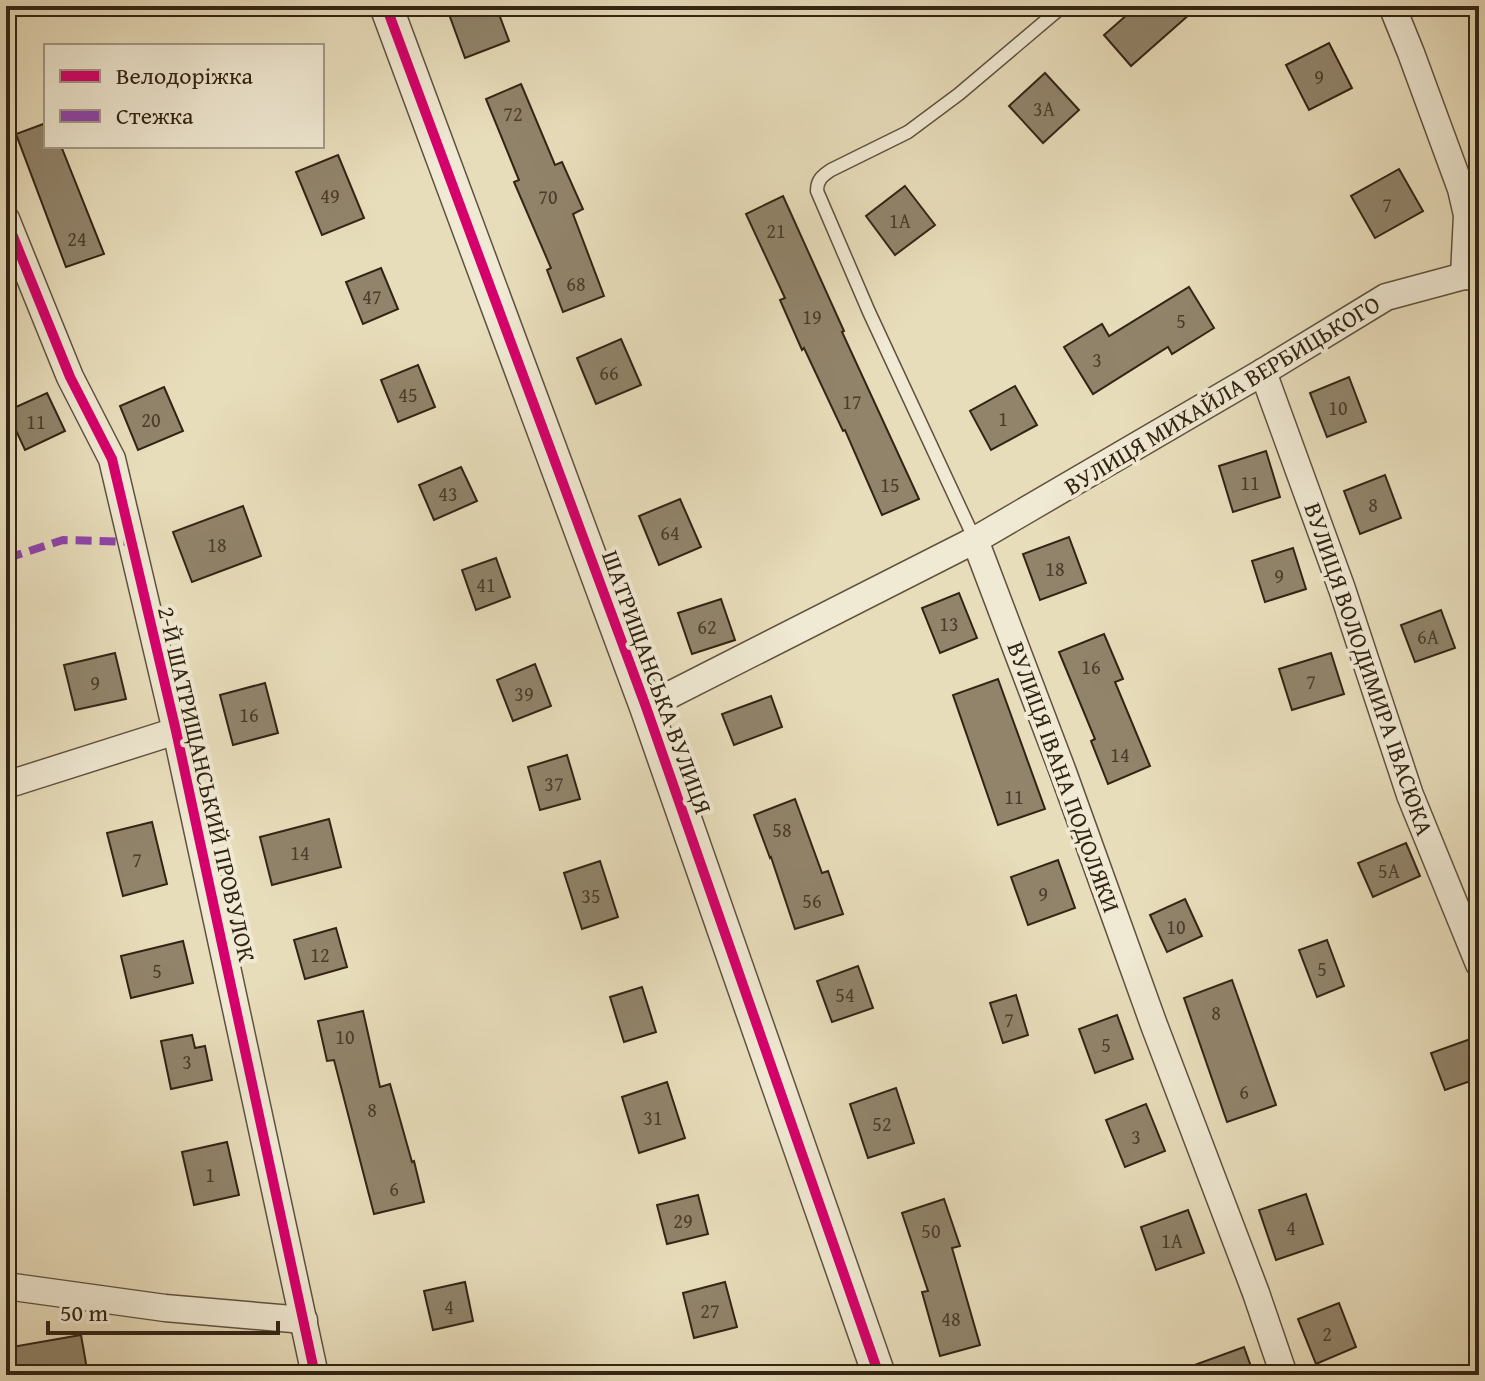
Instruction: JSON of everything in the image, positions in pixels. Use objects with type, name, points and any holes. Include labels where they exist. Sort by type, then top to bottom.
[{"type":"street","name":"ШАТРИЩАНСЬКА ВУЛИЦЯ","points":[[386,6],[646,707],[879,1375]]},
{"type":"street","points":[[1392,6],[1461,189],[1467,215],[1472,277]]},
{"type":"street","name":"2-Й ШАТРИЩАНСЬКИЙ ПРОВУЛОК","points":[[6,219],[70,377],[112,459],[176,731],[315,1375]]},
{"type":"street","name":"ВУЛИЦЯ МИХАЙЛА ВЕРБИЦЬКОГО","points":[[646,707],[975,540],[1386,297],[1472,277]]},
{"type":"street","name":"ВУЛИЦЯ ВОЛОДИМИРА ІВАСЮКА","points":[[1263,372],[1342,589],[1410,795],[1479,964]]},
{"type":"street","name":"ВУЛИЦЯ ІВАНА ПОДОЛЯКИ","points":[[975,540],[1284,1375]]},
{"type":"street","points":[[6,785],[176,731]]},
{"type":"street","points":[[6,1286],[165,1308],[304,1320]]},
{"type":"lane","name":"ВУЛИЦЯ ІВАНА ПОДОЛЯКИ","points":[[975,540],[869,312],[817,191],[817,184],[821,176],[908,132],[959,94],[1063,6]]},
{"type":"building","points":[[446,6],[496,6],[509,41],[465,58]]},
{"type":"building","points":[[1137,6],[1199,6],[1131,66],[1104,35]]},
{"type":"building","points":[[1329,43],[1352,88],[1309,110],[1286,65]]},
{"type":"building","points":[[1045,73],[1079,110],[1043,143],[1009,106]]},
{"type":"building","points":[[521,84],[555,165],[562,162],[583,209],[573,214],[604,296],[563,312],[547,270],[551,268],[514,182],[519,180],[486,99]]},
{"type":"building","points":[[44,124],[44,148],[62,148],[104,254],[66,267],[16,134]]},
{"type":"building","points":[[338,155],[364,218],[322,235],[296,172]]},
{"type":"building","points":[[1399,169],[1423,211],[1375,238],[1351,196]]},
{"type":"building","points":[[905,186],[935,225],[895,255],[866,216]]},
{"type":"building","points":[[783,196],[919,499],[882,515],[845,430],[804,348],[802,350],[780,300],[785,298],[746,214]]},
{"type":"building","points":[[381,268],[398,309],[363,324],[346,282]]},
{"type":"building","points":[[1189,287],[1214,328],[1172,354],[1168,347],[1093,394],[1064,347],[1102,324],[1109,336]]},
{"type":"building","points":[[621,339],[641,385],[596,404],[577,358]]},
{"type":"building","points":[[418,365],[435,407],[398,422],[381,380]]},
{"type":"building","points":[[1349,377],[1366,422],[1327,437],[1310,393]]},
{"type":"building","points":[[1015,386],[1037,425],[991,450],[970,411]]},
{"type":"building","points":[[164,387],[183,431],[138,450],[120,406]]},
{"type":"building","points":[[47,393],[65,431],[25,450],[7,411]]},
{"type":"building","points":[[1266,451],[1280,497],[1233,512],[1219,466]]},
{"type":"building","points":[[461,467],[477,501],[434,520],[419,485]]},
{"type":"building","points":[[1385,475],[1401,518],[1360,534],[1344,491]]},
{"type":"building","points":[[680,499],[701,547],[659,565],[639,516]]},
{"type":"building","points":[[243,506],[261,556],[192,582],[173,532]]},
{"type":"building","points":[[1069,537],[1086,583],[1040,600],[1023,554]]},
{"type":"building","points":[[1293,548],[1306,589],[1265,602],[1252,561]]},
{"type":"building","points":[[496,558],[510,597],[476,610],[462,570]]},
{"type":"building","points":[[959,593],[977,638],[940,653],[922,608]]},
{"type":"building","points":[[721,599],[735,640],[692,654],[678,613]]},
{"type":"building","points":[[1441,610],[1455,648],[1415,662],[1401,625]]},
{"type":"building","points":[[1104,634],[1123,679],[1115,682],[1150,766],[1108,784],[1091,741],[1095,739],[1059,652]]},
{"type":"building","points":[[115,653],[126,699],[75,710],[64,665]]},
{"type":"building","points":[[1331,653],[1344,694],[1292,710],[1279,669]]},
{"type":"building","points":[[535,664],[551,706],[513,721],[497,680]]},
{"type":"building","points":[[998,679],[1045,809],[998,825],[953,695]]},
{"type":"building","points":[[265,683],[278,733],[233,745],[220,695]]},
{"type":"building","points":[[771,696],[782,727],[734,745],[722,714]]},
{"type":"building","points":[[567,755],[580,799],[540,810],[528,767]]},
{"type":"building","points":[[795,799],[822,873],[828,871],[843,914],[795,929],[754,815]]},
{"type":"building","points":[[329,819],[341,867],[272,885],[260,837]]},
{"type":"building","points":[[152,822],[167,884],[123,896],[107,833]]},
{"type":"building","points":[[1406,843],[1420,876],[1373,897],[1358,863]]},
{"type":"building","points":[[1058,860],[1075,908],[1028,925],[1011,877]]},
{"type":"building","points":[[600,861],[618,917],[582,929],[564,873]]},
{"type":"building","points":[[1185,899],[1202,936],[1167,952],[1150,915]]},
{"type":"building","points":[[336,928],[347,967],[305,979],[294,940]]},
{"type":"building","points":[[1327,940],[1344,986],[1317,997],[1299,950]]},
{"type":"building","points":[[183,941],[193,983],[131,998],[121,956]]},
{"type":"building","points":[[858,966],[873,1008],[832,1022],[817,981]]},
{"type":"building","points":[[1232,980],[1276,1105],[1227,1122],[1184,998]]},
{"type":"building","points":[[642,987],[656,1032],[624,1042],[610,997]]},
{"type":"building","points":[[1016,995],[1028,1035],[1003,1043],[990,1003]]},
{"type":"building","points":[[363,1011],[380,1087],[390,1084],[424,1202],[374,1214],[334,1060],[327,1061],[318,1021]]},
{"type":"building","points":[[1117,1015],[1133,1059],[1095,1073],[1079,1029]]},
{"type":"building","points":[[192,1035],[195,1048],[205,1046],[212,1080],[171,1089],[161,1041]]},
{"type":"building","points":[[1479,1036],[1479,1078],[1445,1090],[1431,1053]]},
{"type":"building","points":[[667,1082],[685,1138],[639,1153],[622,1097]]},
{"type":"building","points":[[896,1088],[914,1143],[868,1158],[850,1104]]},
{"type":"building","points":[[1146,1104],[1165,1151],[1125,1167],[1106,1120]]},
{"type":"building","points":[[227,1142],[239,1195],[194,1205],[182,1152]]},
{"type":"building","points":[[1306,1194],[1323,1244],[1276,1260],[1259,1210]]},
{"type":"building","points":[[698,1195],[708,1234],[667,1244],[657,1205]]},
{"type":"building","points":[[944,1199],[960,1246],[952,1248],[980,1345],[940,1356],[922,1292],[928,1291],[902,1213]]},
{"type":"building","points":[[1188,1210],[1204,1253],[1156,1270],[1141,1227]]},
{"type":"building","points":[[465,1282],[473,1321],[433,1330],[424,1291]]},
{"type":"building","points":[[725,1282],[737,1327],[694,1338],[683,1293]]},
{"type":"building","points":[[1339,1303],[1356,1347],[1316,1364],[1298,1319]]},
{"type":"building","points":[[81,1335],[88,1375],[6,1375],[6,1348]]},
{"type":"building","points":[[1244,1347],[1254,1375],[1176,1375],[1175,1372]]},
{"type":"marked path","points":[[6,555],[17,555],[63,540],[132,542]]},
{"type":"cycle path","points":[[386,6],[646,707],[879,1375]]},
{"type":"cycle path","points":[[6,219],[70,377],[112,459],[176,731],[315,1375]]}]
